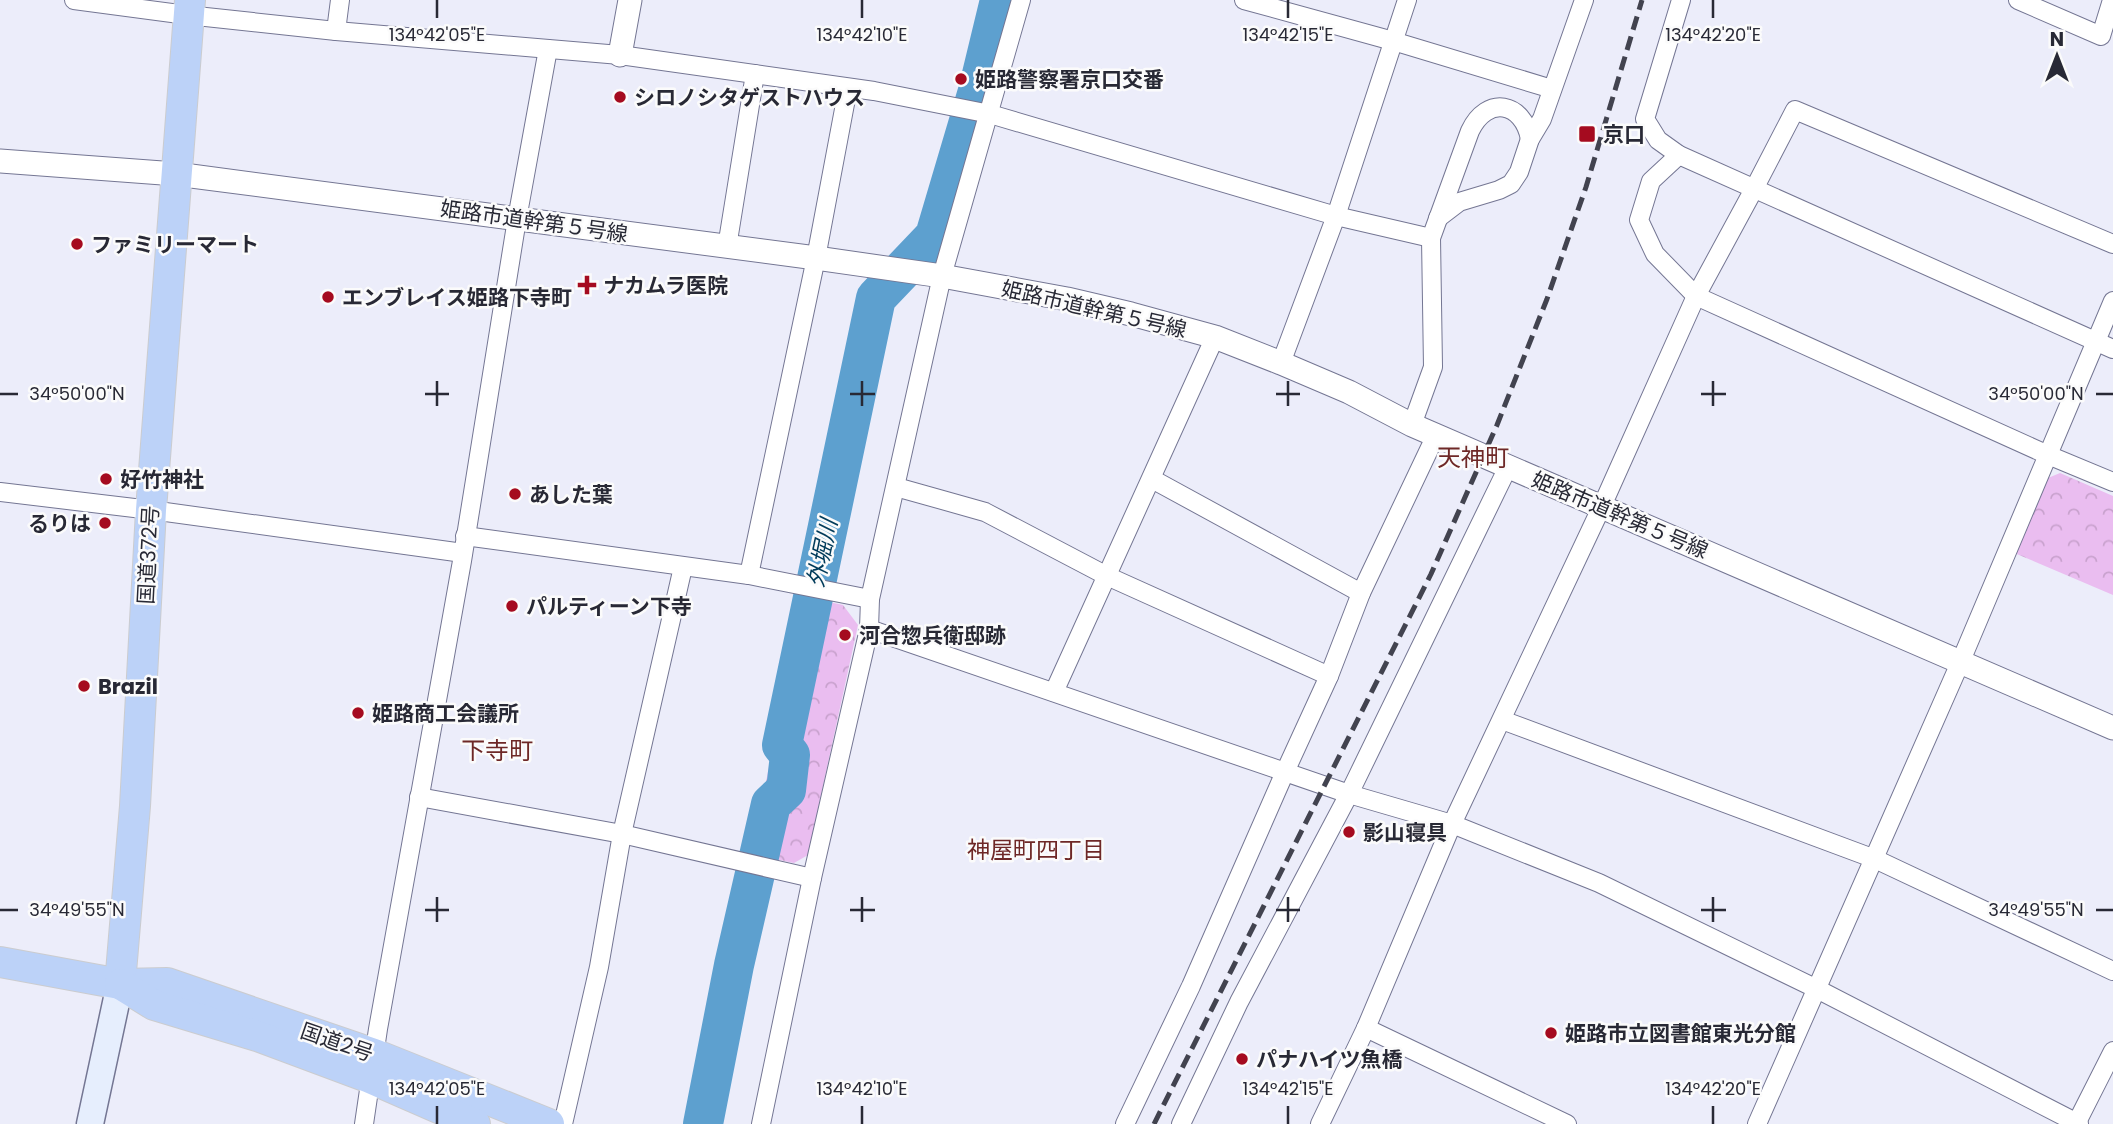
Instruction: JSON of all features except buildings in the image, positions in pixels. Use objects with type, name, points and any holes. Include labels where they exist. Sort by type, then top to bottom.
[{"type":"highway","name":"国道372号","points":[[120,984],[135,806],[150,510],[189,8]]},
{"type":"highway","name":"国道2号","points":[[0,962],[120,984],[167,983],[372,1066],[549,1124]]},
{"type":"highway","name":"国道2号","points":[[372,1066],[475,1124]]},
{"type":"main road","points":[[90,1124],[120,984]]},
{"type":"street","points":[[74,0],[189,8],[337,31],[620,55],[848,88],[990,114],[1336,216],[1431,238]]},
{"type":"street","points":[[337,31],[340,0]]},
{"type":"street","points":[[620,55],[629,0]]},
{"type":"street","points":[[761,1124],[869,629],[870,599],[942,276],[1021,0]]},
{"type":"street","points":[[1244,0],[1552,89]]},
{"type":"street","points":[[1282,363],[1336,216],[1407,0]]},
{"type":"street","points":[[1438,218],[1459,202],[1511,184],[1519,172],[1530,139],[1542,119],[1584,0]]},
{"type":"street","points":[[1681,0],[1645,119],[1658,140],[1679,155],[1754,190],[2113,349]]},
{"type":"street","points":[[2018,0],[2101,36],[2112,0]]},
{"type":"street","points":[[364,1124],[548,49]]},
{"type":"street","points":[[727,247],[755,74]]},
{"type":"street","points":[[749,575],[816,258],[848,88]]},
{"type":"street","points":[[1412,425],[1433,368],[1431,238],[1470,131],[1483,112],[1498,108],[1517,114],[1523,120],[1530,139]]},
{"type":"street","points":[[1320,1124],[1366,1028],[1452,824],[1602,506],[1696,296],[1795,110],[2113,244]]},
{"type":"street","points":[[1679,155],[1651,181],[1639,220],[1655,254],[1696,296],[2113,482]]},
{"type":"street","name":"姫路市道幹第５号線","points":[[0,161],[176,174],[816,258],[942,276],[1131,314],[1215,337],[1282,363],[1349,392],[1412,425],[2113,728]]},
{"type":"street","points":[[1757,1124],[1960,663],[2113,301]]},
{"type":"street","points":[[1054,692],[1215,337]]},
{"type":"street","points":[[1125,1124],[1191,986],[1329,676],[1362,593],[1436,435]]},
{"type":"street","points":[[1181,1124],[1239,1002],[1349,794],[1508,467]]},
{"type":"street","points":[[1152,479],[1362,593]]},
{"type":"street","points":[[895,487],[985,512],[1108,576],[1329,676]]},
{"type":"street","points":[[0,492],[749,575],[870,599]]},
{"type":"street","points":[[564,1124],[599,967],[622,834],[683,567]]},
{"type":"street","points":[[869,629],[1349,794],[1452,824],[1599,883],[1817,989],[2077,1124],[2113,1051]]},
{"type":"street","points":[[1502,720],[1875,859],[2113,971]]},
{"type":"street","points":[[419,797],[622,834],[813,877]]},
{"type":"street","points":[[1366,1028],[1567,1124]]},
{"type":"green space","points":[[2060,473],[2113,496],[2113,595],[2012,552],[2048,478]]},
{"type":"green space","points":[[802,596],[843,605],[858,625],[808,855],[794,863],[752,854]]},
{"type":"waterway","name":"外堀川","points":[[703,1124],[734,965],[771,804],[786,790],[790,755],[782,745],[876,298],[935,236],[978,91],[1000,0]]},
{"type":"railway","points":[[1154,1124],[1431,574],[1497,425],[1547,299],[1586,187],[1642,0]]},
{"type":"place","name":"姫路警察署京口交番","points":[[961,79]]},
{"type":"place","name":"シロノシタゲストハウス","points":[[620,97]]},
{"type":"place","name":"京口","points":[[1587,134]]},
{"type":"place","name":"ファミリーマート","points":[[77,244]]},
{"type":"place","name":"ナカムラ医院","points":[[587,285]]},
{"type":"place","name":"エンブレイス姫路下寺町","points":[[328,297]]},
{"type":"place","name":"好竹神社","points":[[106,479]]},
{"type":"place","name":"あした葉","points":[[515,494]]},
{"type":"place","name":"るりは","points":[[105,523]]},
{"type":"place","name":"パルティーン下寺","points":[[512,606]]},
{"type":"place","name":"河合惣兵衛邸跡","points":[[845,635]]},
{"type":"place","name":"Brazil","points":[[84,686]]},
{"type":"place","name":"姫路商工会議所","points":[[358,713]]},
{"type":"place","name":"影山寝具","points":[[1349,832]]},
{"type":"place","name":"姫路市立図書館東光分館","points":[[1551,1033]]},
{"type":"place","name":"パナハイツ魚橋","points":[[1242,1059]]},
{"type":"district","name":"天神町","points":[[1473,457]]},
{"type":"district","name":"下寺町","points":[[497,750]]},
{"type":"district","name":"神屋町四丁目","points":[[1036,850]]}]
